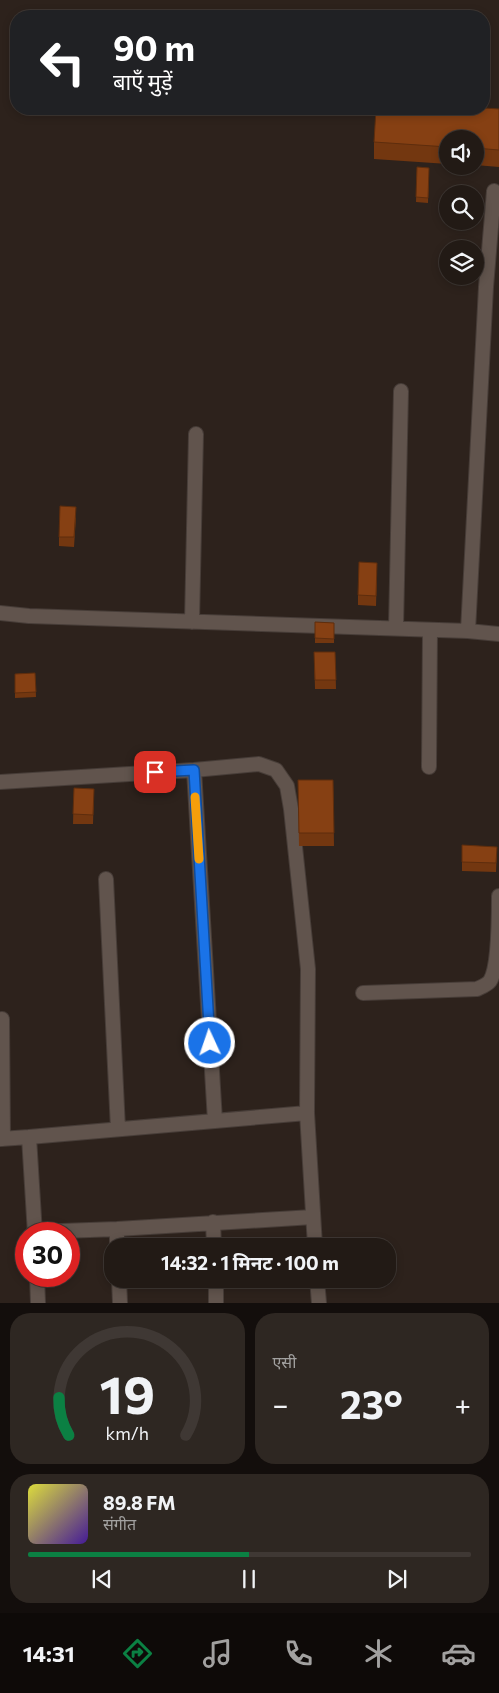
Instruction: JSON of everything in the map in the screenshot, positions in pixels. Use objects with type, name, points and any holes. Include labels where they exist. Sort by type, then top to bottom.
[{"type":"street","points":[[468,631],[486,287],[494,191]]},
{"type":"street","points":[[396,628],[401,391]]},
{"type":"street","points":[[192,622],[196,434]]},
{"type":"street","points":[[0,613],[29,616],[396,628],[499,634]]},
{"type":"street","points":[[429,767],[430,630]]},
{"type":"street","points":[[0,782],[259,764],[276,770],[287,786],[308,969],[307,1113],[314,1238]]},
{"type":"street","points":[[194,770],[215,1121]]},
{"type":"street","points":[[106,879],[118,1129]]},
{"type":"street","points":[[363,993],[477,989],[490,983],[495,973],[498,951],[499,896]]},
{"type":"street","points":[[2,1019],[1,1139],[307,1113]]},
{"type":"street","points":[[29,1136],[34,1222]]},
{"type":"street","points":[[80,1231],[313,1217]]},
{"type":"street","points":[[214,1222],[214,1238]]},
{"type":"street","points":[[117,1229],[117,1238]]},
{"type":"street","points":[[37,1287],[38,1303]]},
{"type":"street","points":[[119,1288],[120,1303]]},
{"type":"street","points":[[216,1288],[216,1303]]},
{"type":"street","points":[[318,1288],[319,1303]]},
{"type":"building","points":[[490,108],[499,109],[499,150],[484,149],[484,130],[439,130],[439,146],[374,142],[376,115],[490,115]]},
{"type":"building","points":[[417,167],[429,168],[428,198],[416,197]]},
{"type":"building","points":[[60,506],[76,507],[74,537],[59,537]]},
{"type":"building","points":[[359,562],[377,563],[376,596],[358,595]]},
{"type":"building","points":[[315,622],[334,623],[334,639],[315,638]]},
{"type":"building","points":[[314,652],[335,652],[336,680],[315,680]]},
{"type":"building","points":[[35,673],[36,692],[15,693],[15,674]]},
{"type":"building","points":[[298,780],[333,780],[334,833],[299,833]]},
{"type":"building","points":[[74,788],[94,789],[93,815],[73,814]]},
{"type":"building","points":[[462,845],[497,847],[496,863],[462,862]]},
{"type":"slow traffic","points":[[195,797],[199,859]]},
{"type":"route","points":[[155,772],[194,770],[210,1043]]}]
